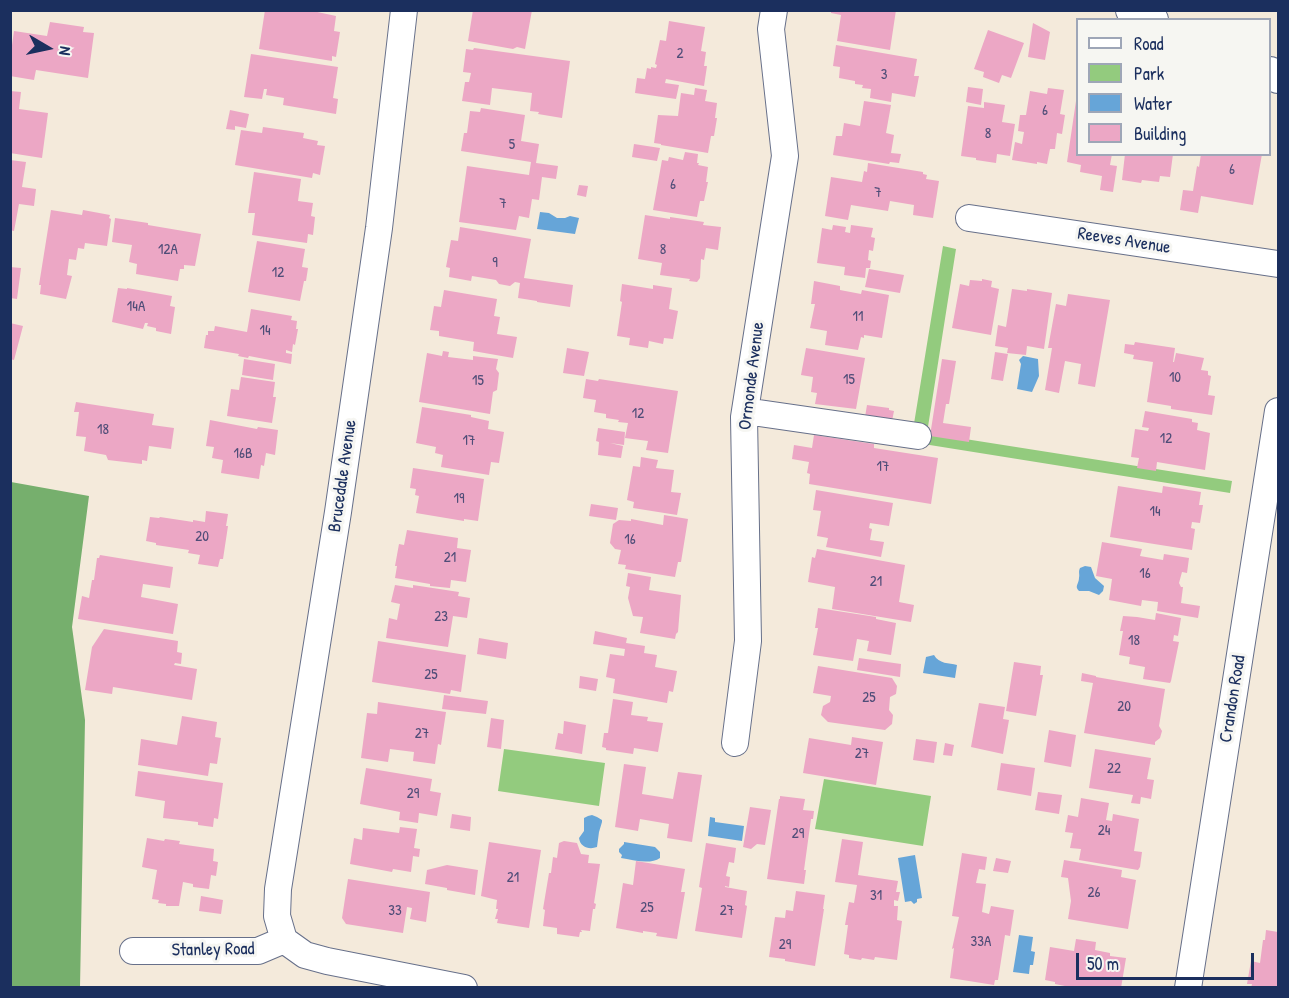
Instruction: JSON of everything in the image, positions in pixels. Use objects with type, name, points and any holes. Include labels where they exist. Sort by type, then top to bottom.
[{"type":"main road","points":[[1132,10],[1148,18]]},
{"type":"street","name":"Brucedale Avenue","points":[[284,940],[277,916],[278,890],[336,524],[375,252],[404,10]]},
{"type":"street","name":"Ormonde Avenue","points":[[735,743],[748,641],[745,411],[785,156],[771,29],[774,10]]},
{"type":"street","name":"Reeves Avenue","points":[[969,218],[1278,264]]},
{"type":"street","points":[[745,411],[918,436]]},
{"type":"street","name":"Crandon Road","points":[[1188,987],[1278,411]]},
{"type":"street","name":"Stanley Road","points":[[133,951],[258,951],[284,940]]},
{"type":"street","points":[[284,940],[305,955],[316,958],[464,987]]},
{"type":"green space","points":[[943,246],[956,249],[927,433],[1232,481],[1230,493],[911,442]]},
{"type":"green space","points":[[11,482],[89,496],[72,627],[85,720],[80,987],[11,987]]},
{"type":"green space","points":[[504,749],[605,763],[599,806],[498,791]]},
{"type":"green space","points":[[824,779],[931,796],[923,846],[815,829]]},
{"type":"water","points":[[540,212],[549,213],[557,218],[570,216],[579,218],[575,234],[537,229]]},
{"type":"water","points":[[1023,356],[1038,359],[1039,376],[1032,392],[1017,389],[1021,364],[1019,360]]},
{"type":"water","points":[[1085,566],[1091,567],[1095,578],[1104,586],[1099,595],[1078,589],[1079,569]]},
{"type":"water","points":[[934,655],[941,662],[957,665],[955,678],[923,673],[926,657]]},
{"type":"water","points":[[592,815],[602,822],[597,847],[591,848],[583,846],[579,838],[584,831],[584,818]]},
{"type":"water","points":[[710,817],[715,818],[715,822],[744,826],[742,841],[708,836]]},
{"type":"water","points":[[624,842],[655,847],[660,852],[660,858],[646,862],[621,858],[619,849]]},
{"type":"water","points":[[915,855],[922,898],[917,899],[914,904],[911,901],[905,902],[898,858]]},
{"type":"water","points":[[1019,935],[1033,937],[1031,951],[1035,952],[1029,974],[1013,972]]},
{"type":"building","points":[[265,10],[308,10],[336,16],[334,31],[340,32],[336,57],[332,56],[332,61],[259,49]]},
{"type":"building","points":[[473,10],[532,10],[525,49],[468,41]]},
{"type":"building","points":[[831,10],[896,10],[890,50],[837,41],[841,15],[831,13]]},
{"type":"building","points":[[669,21],[705,27],[701,51],[706,52],[704,66],[707,66],[704,86],[666,79],[665,83],[679,85],[676,99],[635,93],[637,78],[645,79],[647,68],[656,68],[660,40],[666,41]]},
{"type":"building","points":[[50,22],[84,27],[83,32],[94,33],[88,78],[36,70],[34,80],[10,76],[10,44],[12,45],[14,31],[47,36]]},
{"type":"building","points":[[1033,23],[1050,32],[1045,60],[1028,57]]},
{"type":"building","points":[[988,30],[1024,43],[1011,78],[1002,75],[999,83],[983,77],[984,72],[974,69]]},
{"type":"building","points":[[836,45],[917,59],[914,76],[919,76],[915,97],[892,93],[891,102],[870,98],[871,89],[862,88],[863,85],[855,84],[855,81],[839,78],[840,67],[833,66]]},
{"type":"building","points":[[474,48],[570,61],[562,118],[530,111],[532,93],[492,88],[490,105],[462,101],[465,82],[469,82],[471,73],[463,72],[466,49],[473,50]]},
{"type":"building","points":[[251,54],[338,67],[333,98],[338,99],[336,114],[283,105],[284,98],[266,95],[267,89],[264,89],[262,99],[244,97]]},
{"type":"building","points":[[968,87],[983,89],[981,105],[966,102]]},
{"type":"building","points":[[695,88],[707,90],[705,101],[717,103],[714,136],[711,136],[708,153],[654,143],[658,115],[678,116],[681,93],[694,95]]},
{"type":"building","points":[[1048,88],[1064,90],[1060,114],[1065,115],[1062,134],[1057,133],[1055,149],[1050,149],[1047,164],[1012,160],[1015,142],[1022,144],[1024,132],[1018,131],[1020,115],[1026,115],[1030,91],[1047,94]]},
{"type":"building","points":[[10,91],[21,92],[19,109],[48,113],[42,158],[10,153]]},
{"type":"building","points":[[864,101],[891,105],[886,133],[894,135],[891,153],[901,154],[899,163],[890,162],[889,164],[833,155],[836,136],[842,136],[844,123],[860,126]]},
{"type":"building","points":[[1076,101],[1076,156],[1112,156],[1110,165],[1117,166],[1113,192],[1100,190],[1102,176],[1080,172],[1081,165],[1067,162]]},
{"type":"building","points":[[984,102],[1005,105],[1002,122],[1015,124],[1010,156],[997,154],[996,163],[961,156],[968,106],[984,108]]},
{"type":"building","points":[[481,108],[525,115],[521,141],[539,144],[536,163],[558,166],[556,179],[542,177],[539,200],[532,199],[529,218],[519,216],[516,230],[459,222],[467,166],[529,175],[531,162],[461,151],[464,133],[467,133],[470,111],[480,112]]},
{"type":"building","points":[[230,110],[249,114],[246,128],[235,126],[235,130],[226,129]]},
{"type":"building","points":[[263,127],[304,133],[303,138],[318,141],[317,145],[325,146],[320,175],[313,173],[312,178],[235,165],[241,130],[262,133]]},
{"type":"building","points":[[634,144],[660,148],[657,161],[632,157]]},
{"type":"building","points":[[685,152],[698,154],[698,165],[708,167],[704,201],[700,201],[697,217],[653,210],[662,160],[668,161],[669,157],[683,160]]},
{"type":"building","points":[[1125,156],[1173,156],[1170,177],[1160,176],[1159,182],[1142,180],[1141,183],[1122,180]]},
{"type":"building","points":[[1201,156],[1262,156],[1253,205],[1201,196],[1198,213],[1180,210],[1183,190],[1193,191],[1197,166],[1199,167]]},
{"type":"building","points":[[10,160],[26,162],[22,187],[36,189],[34,206],[19,204],[14,231],[10,230]]},
{"type":"building","points":[[868,163],[923,172],[927,175],[926,179],[939,181],[933,218],[913,215],[914,205],[890,201],[888,211],[851,205],[848,220],[825,216],[831,177],[862,182]]},
{"type":"building","points":[[254,172],[301,179],[298,201],[313,203],[311,216],[315,217],[313,235],[308,234],[307,243],[252,235],[255,213],[248,213]]},
{"type":"building","points":[[579,185],[588,186],[586,197],[577,195]]},
{"type":"building","points":[[51,210],[82,215],[83,210],[110,215],[111,219],[107,246],[85,243],[84,249],[78,248],[76,260],[69,259],[67,275],[72,276],[66,299],[40,294],[41,285],[39,285]]},
{"type":"building","points":[[645,215],[704,222],[703,225],[721,227],[718,250],[706,248],[704,260],[701,259],[700,278],[697,282],[660,275],[662,263],[638,259]]},
{"type":"building","points":[[115,218],[201,234],[195,266],[184,265],[184,269],[180,269],[178,281],[136,274],[137,264],[129,262],[132,245],[112,242]]},
{"type":"building","points":[[833,225],[846,227],[845,232],[850,233],[851,225],[873,228],[871,237],[875,238],[873,251],[869,250],[870,268],[866,268],[865,278],[844,275],[845,267],[817,263],[822,228],[832,230]]},
{"type":"building","points":[[460,227],[531,239],[524,278],[573,285],[570,307],[518,298],[520,283],[515,282],[510,286],[499,284],[496,280],[472,276],[471,281],[449,277],[450,268],[446,267],[451,240],[458,241]]},
{"type":"building","points":[[257,241],[305,249],[302,267],[308,268],[300,301],[248,292]]},
{"type":"building","points":[[10,267],[21,268],[17,299],[10,298]]},
{"type":"building","points":[[869,269],[904,275],[900,293],[865,287]]},
{"type":"building","points":[[982,279],[992,281],[991,287],[999,289],[991,335],[952,328],[960,284],[969,286],[970,280],[982,281]]},
{"type":"building","points":[[814,281],[840,286],[840,290],[861,294],[862,290],[889,295],[882,338],[864,335],[864,338],[861,337],[858,350],[825,345],[827,331],[810,328],[815,304],[811,304]]},
{"type":"building","points":[[622,284],[653,289],[653,285],[672,288],[669,309],[678,311],[673,339],[664,338],[663,344],[649,341],[648,348],[629,345],[630,338],[617,336]]},
{"type":"building","points":[[118,288],[172,296],[170,306],[175,307],[171,334],[156,331],[156,328],[147,326],[148,323],[145,323],[143,329],[112,322]]},
{"type":"building","points":[[1012,289],[1052,293],[1044,349],[1027,346],[1026,355],[1007,353],[1008,348],[995,346],[998,325],[1006,327]]},
{"type":"building","points":[[444,290],[497,299],[494,316],[500,317],[497,334],[517,337],[513,358],[473,351],[474,342],[439,336],[439,331],[430,330],[434,306],[441,307]]},
{"type":"building","points":[[1068,294],[1110,300],[1095,387],[1078,384],[1081,364],[1065,361],[1059,393],[1045,390],[1052,348],[1048,348],[1056,304],[1066,306]]},
{"type":"building","points":[[251,309],[292,316],[291,320],[297,321],[295,345],[293,344],[292,352],[286,350],[286,353],[292,354],[291,364],[249,356],[248,358],[238,356],[239,354],[204,348],[208,331],[214,331],[215,326],[247,332]]},
{"type":"building","points":[[10,323],[23,326],[14,360],[10,359]]},
{"type":"building","points":[[1135,342],[1175,348],[1173,362],[1176,353],[1204,358],[1201,370],[1208,371],[1208,375],[1211,376],[1208,395],[1215,396],[1212,415],[1171,409],[1171,406],[1147,402],[1153,362],[1133,359],[1134,355],[1124,353],[1125,344],[1134,345]]},
{"type":"building","points":[[567,348],[589,352],[584,376],[563,373]]},
{"type":"building","points":[[806,348],[865,358],[856,409],[815,404],[817,393],[811,392],[813,377],[801,375]]},
{"type":"building","points":[[443,351],[449,352],[448,357],[473,360],[473,356],[498,359],[497,390],[493,392],[490,414],[419,402],[427,353],[442,356]]},
{"type":"building","points":[[995,352],[1008,354],[1003,381],[991,379]]},
{"type":"building","points":[[244,359],[275,364],[273,380],[242,375]]},
{"type":"building","points":[[942,359],[956,361],[949,404],[946,404],[943,423],[971,427],[969,442],[930,436]]},
{"type":"building","points":[[241,377],[275,382],[273,397],[276,397],[272,423],[227,416],[231,389],[239,390]]},
{"type":"building","points":[[586,379],[678,391],[668,453],[646,450],[648,441],[625,438],[628,423],[618,422],[619,420],[606,418],[606,414],[594,412],[596,400],[583,398]]},
{"type":"building","points":[[76,402],[154,414],[152,425],[174,428],[171,449],[149,446],[147,461],[142,460],[142,464],[108,460],[106,455],[84,451],[86,437],[76,436],[79,412],[74,412]]},
{"type":"building","points":[[867,405],[889,408],[894,411],[892,421],[865,417]]},
{"type":"building","points":[[422,407],[471,415],[471,417],[489,421],[488,429],[504,432],[499,463],[491,462],[489,475],[441,467],[443,455],[435,453],[436,447],[416,443]]},
{"type":"building","points":[[1145,411],[1192,419],[1192,422],[1198,423],[1197,430],[1210,433],[1205,470],[1157,462],[1156,471],[1137,468],[1139,458],[1131,457],[1135,429],[1148,431],[1149,428],[1142,427]]},
{"type":"building","points":[[210,420],[257,429],[258,427],[278,430],[275,455],[266,453],[259,479],[221,473],[223,460],[212,458],[214,447],[206,446]]},
{"type":"building","points":[[598,428],[625,432],[624,445],[610,443],[623,446],[621,458],[598,455],[599,442],[596,441]]},
{"type":"building","points":[[814,435],[874,444],[874,448],[938,458],[931,504],[809,484],[810,474],[807,473],[809,462],[792,459],[794,445],[812,448]]},
{"type":"building","points":[[641,457],[658,460],[656,468],[674,470],[671,492],[681,493],[677,515],[633,508],[634,502],[627,500],[633,466],[640,467]]},
{"type":"building","points":[[413,468],[484,479],[478,521],[416,513],[419,496],[415,495],[416,489],[410,488]]},
{"type":"building","points":[[1118,486],[1162,493],[1163,486],[1201,492],[1199,505],[1203,505],[1200,523],[1192,522],[1191,528],[1195,529],[1192,550],[1110,537]]},
{"type":"building","points":[[816,490],[893,503],[889,526],[870,523],[869,528],[872,529],[870,540],[884,542],[881,557],[826,547],[828,538],[817,536],[821,511],[813,510]]},
{"type":"building","points":[[591,504],[618,508],[616,520],[589,516]]},
{"type":"building","points":[[206,511],[228,514],[223,559],[220,559],[218,567],[198,564],[200,555],[188,553],[189,550],[156,545],[156,543],[146,541],[150,517],[205,522]]},
{"type":"building","points":[[664,515],[688,519],[681,562],[678,562],[675,577],[625,569],[626,565],[618,564],[621,550],[615,549],[610,543],[613,524],[619,520],[631,521],[631,519],[663,525]]},
{"type":"building","points":[[407,530],[458,538],[457,548],[471,550],[466,582],[451,580],[450,588],[395,578],[399,544],[404,545]]},
{"type":"building","points":[[1102,542],[1142,549],[1140,556],[1163,560],[1164,554],[1189,558],[1187,573],[1182,572],[1179,583],[1183,587],[1181,603],[1200,606],[1198,618],[1157,611],[1158,602],[1142,600],[1141,606],[1109,600],[1112,579],[1096,576]]},
{"type":"building","points":[[817,549],[905,565],[899,602],[914,605],[911,622],[832,609],[835,587],[808,582],[812,557],[815,558]]},
{"type":"building","points":[[100,555],[173,567],[170,588],[143,584],[141,597],[178,604],[173,634],[78,619],[82,596],[89,598],[97,558]]},
{"type":"building","points":[[628,573],[651,577],[649,590],[681,595],[678,632],[675,639],[640,633],[643,617],[633,616],[628,598],[630,587],[626,586]]},
{"type":"building","points":[[395,585],[413,588],[413,585],[459,592],[458,596],[470,598],[467,618],[453,616],[448,647],[386,638],[389,618],[397,620],[400,604],[391,602]]},
{"type":"building","points":[[818,608],[876,617],[876,619],[896,623],[891,655],[867,651],[869,641],[857,639],[853,661],[813,655],[818,628],[815,628]]},
{"type":"building","points":[[1156,613],[1181,618],[1178,636],[1174,635],[1173,641],[1179,642],[1170,683],[1143,679],[1145,667],[1129,664],[1130,657],[1119,655],[1123,616],[1155,620]]},
{"type":"building","points":[[104,629],[178,641],[177,652],[182,653],[181,664],[175,663],[174,665],[197,669],[192,700],[113,687],[112,694],[85,690],[92,647]]},
{"type":"building","points":[[595,631],[627,638],[626,643],[645,646],[644,653],[657,655],[655,667],[677,671],[673,692],[669,691],[667,703],[613,693],[615,679],[606,677],[610,654],[624,656],[625,649],[593,644]]},
{"type":"building","points":[[479,638],[508,643],[506,659],[477,654]]},
{"type":"building","points":[[378,641],[466,655],[461,692],[451,690],[450,694],[372,682]]},
{"type":"building","points":[[859,658],[901,664],[900,677],[857,670]]},
{"type":"building","points":[[1014,662],[1041,666],[1040,675],[1043,675],[1036,716],[1006,711]]},
{"type":"building","points":[[818,666],[892,678],[897,686],[896,694],[890,697],[889,710],[893,715],[892,724],[885,730],[828,722],[821,715],[823,706],[830,702],[831,696],[813,693]]},
{"type":"building","points":[[1082,673],[1165,689],[1159,726],[1162,731],[1155,745],[1084,733],[1093,683],[1081,681]]},
{"type":"building","points":[[580,676],[598,679],[596,691],[579,688]]},
{"type":"building","points":[[444,695],[488,701],[486,714],[442,709]]},
{"type":"building","points":[[613,699],[633,702],[631,715],[648,717],[647,721],[663,723],[658,752],[634,748],[633,754],[606,750],[602,747],[604,733],[608,733]]},
{"type":"building","points":[[378,702],[446,712],[441,745],[438,744],[435,764],[413,761],[414,752],[390,749],[388,762],[361,758],[367,713],[377,714]]},
{"type":"building","points":[[979,703],[1005,707],[1003,719],[1009,720],[1003,754],[971,747]]},
{"type":"building","points":[[182,716],[217,722],[215,737],[221,738],[217,764],[210,763],[208,776],[138,765],[141,739],[177,745]]},
{"type":"building","points":[[491,718],[504,720],[501,749],[487,747]]},
{"type":"building","points":[[564,721],[586,725],[582,754],[555,749],[558,733],[563,734]]},
{"type":"building","points":[[1049,730],[1076,735],[1071,767],[1044,762]]},
{"type":"building","points":[[852,737],[883,742],[876,785],[803,773],[809,738],[851,745]]},
{"type":"building","points":[[916,739],[937,742],[934,763],[913,760]]},
{"type":"building","points":[[945,743],[954,745],[952,756],[943,755]]},
{"type":"building","points":[[1095,749],[1151,758],[1147,779],[1154,780],[1151,799],[1141,797],[1140,804],[1131,803],[1133,795],[1089,788]]},
{"type":"building","points":[[1001,763],[1035,768],[1031,796],[997,790]]},
{"type":"building","points":[[624,764],[646,767],[642,794],[673,799],[678,772],[702,775],[692,842],[667,838],[669,824],[640,819],[638,831],[615,827]]},
{"type":"building","points":[[366,768],[432,779],[430,791],[441,793],[437,816],[419,813],[418,823],[399,820],[400,812],[360,804]]},
{"type":"building","points":[[138,771],[223,783],[218,819],[214,818],[213,827],[198,825],[198,822],[163,818],[165,801],[135,796]]},
{"type":"building","points":[[1038,792],[1062,795],[1059,814],[1035,810]]},
{"type":"building","points":[[780,796],[805,799],[803,810],[814,811],[804,870],[806,870],[804,884],[767,879]]},
{"type":"building","points":[[1081,798],[1109,803],[1106,820],[1112,821],[1113,814],[1139,819],[1134,851],[1142,852],[1138,870],[1079,860],[1081,849],[1070,848],[1073,833],[1065,832],[1068,815],[1078,817]]},
{"type":"building","points":[[750,807],[771,810],[765,845],[757,844],[751,849],[743,847]]},
{"type":"building","points":[[452,814],[471,817],[470,831],[450,828]]},
{"type":"building","points":[[400,827],[417,829],[414,848],[420,849],[419,857],[413,856],[411,872],[393,869],[392,872],[350,864],[354,838],[362,840],[363,828],[399,833]]},
{"type":"building","points":[[147,838],[180,841],[179,844],[214,849],[213,861],[218,862],[216,876],[211,875],[209,889],[193,887],[193,884],[183,882],[179,906],[166,906],[166,904],[158,903],[159,900],[152,899],[157,870],[142,867]]},
{"type":"building","points":[[842,839],[863,842],[858,875],[898,881],[896,892],[900,892],[898,901],[894,900],[894,906],[898,906],[897,920],[902,921],[897,960],[875,957],[874,960],[862,958],[861,960],[849,958],[849,955],[844,954],[849,902],[854,903],[857,885],[835,882]]},
{"type":"building","points":[[564,841],[577,843],[581,854],[589,855],[588,863],[600,864],[594,903],[596,904],[593,909],[590,931],[581,930],[579,937],[557,934],[557,928],[543,926],[545,910],[543,909],[549,873],[551,873],[553,857],[557,858],[559,843]]},
{"type":"building","points":[[489,842],[541,850],[529,928],[497,923],[498,919],[495,919],[498,909],[496,909],[497,900],[481,896]]},
{"type":"building","points":[[706,843],[736,848],[734,863],[729,862],[726,876],[730,877],[729,887],[725,887],[747,891],[742,938],[695,931]]},
{"type":"building","points":[[962,853],[987,857],[985,870],[979,869],[976,883],[986,884],[982,912],[989,914],[991,906],[1014,910],[1010,936],[1005,935],[998,980],[995,980],[994,985],[950,978],[954,948],[952,949],[959,917],[952,916]]},
{"type":"building","points":[[996,858],[1011,861],[1008,873],[993,871]]},
{"type":"building","points":[[1064,860],[1122,870],[1121,877],[1136,880],[1128,929],[1068,919],[1071,901],[1068,878],[1061,877]]},
{"type":"building","points":[[636,861],[685,869],[681,892],[685,892],[677,939],[656,936],[657,933],[616,928],[623,883],[633,885]]},
{"type":"building","points":[[447,865],[478,870],[475,895],[425,884],[427,870]]},
{"type":"building","points":[[348,879],[430,892],[426,922],[410,919],[412,908],[407,907],[403,933],[346,924],[342,918]]},
{"type":"building","points":[[796,891],[825,895],[815,966],[769,957],[775,917],[785,918],[786,910],[793,911]]},
{"type":"building","points":[[201,896],[223,900],[221,914],[199,911]]},
{"type":"building","points":[[1266,930],[1278,932],[1278,988],[1251,988],[1252,984],[1247,984],[1251,961],[1260,963]]},
{"type":"building","points":[[1076,939],[1096,942],[1095,950],[1110,953],[1110,956],[1126,958],[1121,988],[1075,988],[1045,980],[1050,947],[1074,951]]}]
